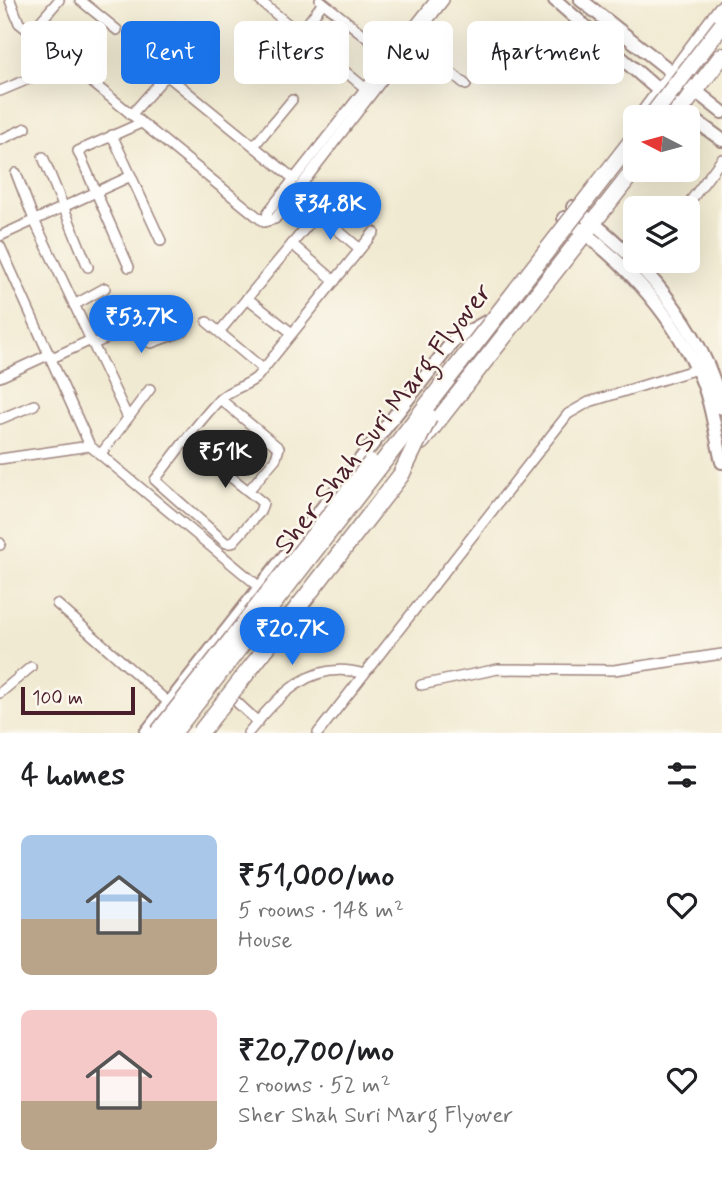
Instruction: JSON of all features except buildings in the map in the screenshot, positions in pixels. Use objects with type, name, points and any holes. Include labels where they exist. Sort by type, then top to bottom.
[{"type":"highway","points":[[651,105],[722,9]]},
{"type":"highway","points":[[660,105],[722,25]]},
{"type":"highway","points":[[670,105],[722,39]]},
{"type":"highway","points":[[685,105],[722,56]]},
{"type":"highway","points":[[165,733],[266,592],[486,322],[623,141]]},
{"type":"highway","name":"Sher Shah Suri Marg Flyover","points":[[185,733],[623,153]]},
{"type":"highway","name":"Sher Shah Suri Marg Flyover","points":[[173,733],[623,166]]},
{"type":"highway","points":[[192,733],[625,182]]},
{"type":"highway","points":[[158,733],[368,465],[426,414]]},
{"type":"highway","points":[[200,733],[401,475],[426,414]]},
{"type":"street","points":[[10,0],[15,17],[21,23]]},
{"type":"street","points":[[40,21],[58,0]]},
{"type":"street","points":[[80,0],[117,30]]},
{"type":"street","points":[[259,0],[285,21]]},
{"type":"street","points":[[421,21],[435,0]]},
{"type":"street","points":[[425,21],[444,0]]},
{"type":"street","points":[[555,0],[580,21]]},
{"type":"street","points":[[581,0],[722,112]]},
{"type":"street","points":[[308,21],[321,1],[363,35]]},
{"type":"street","points":[[624,47],[631,38]]},
{"type":"street","points":[[624,59],[662,91],[672,105]]},
{"type":"street","points":[[349,74],[370,91]]},
{"type":"street","points":[[453,74],[466,85]]},
{"type":"street","points":[[131,115],[163,79],[169,77],[294,179]]},
{"type":"street","points":[[0,91],[21,82]]},
{"type":"street","points":[[94,84],[260,221],[275,219],[375,84]]},
{"type":"street","points":[[370,91],[374,84]]},
{"type":"street","points":[[254,146],[292,100]]},
{"type":"street","points":[[129,267],[78,151],[141,123]]},
{"type":"street","points":[[266,221],[268,212],[294,179],[341,127]]},
{"type":"street","points":[[700,127],[722,140]]},
{"type":"street","points":[[0,140],[26,128]]},
{"type":"street","points":[[112,135],[161,241]]},
{"type":"street","points":[[44,158],[88,267]]},
{"type":"street","points":[[694,196],[722,159]]},
{"type":"street","points":[[16,173],[34,220],[128,418]]},
{"type":"street","points":[[0,236],[131,176]]},
{"type":"street","points":[[220,331],[331,197]]},
{"type":"street","points":[[569,212],[623,250]]},
{"type":"street","points":[[318,213],[360,249]]},
{"type":"street","points":[[589,227],[641,285],[698,369],[722,462]]},
{"type":"street","points":[[146,491],[220,399],[235,387],[253,381],[374,232]]},
{"type":"street","points":[[292,244],[335,281]]},
{"type":"street","points":[[0,246],[90,446],[289,611]]},
{"type":"street","points":[[649,273],[710,367],[722,408]]},
{"type":"street","points":[[74,305],[105,288]]},
{"type":"street","points":[[247,298],[292,333]]},
{"type":"street","points":[[207,322],[263,369]]},
{"type":"street","points":[[0,376],[135,327],[141,328],[146,341],[151,343],[184,331]]},
{"type":"street","points":[[318,733],[568,414],[589,402],[698,369]]},
{"type":"street","points":[[102,454],[150,389]]},
{"type":"street","points":[[220,399],[279,448],[276,458],[249,490]]},
{"type":"street","points":[[0,419],[34,405]]},
{"type":"street","points":[[155,480],[230,544],[263,508],[263,503],[249,490],[186,441]]},
{"type":"street","points":[[0,459],[90,446]]},
{"type":"street","points":[[146,733],[266,592]]},
{"type":"street","points":[[57,604],[169,704]]},
{"type":"street","points":[[421,685],[498,669],[614,670],[722,654]]},
{"type":"street","points":[[0,693],[31,667]]},
{"type":"street","points":[[248,733],[302,678],[330,670],[364,674]]},
{"type":"street","points":[[225,691],[258,722]]}]
